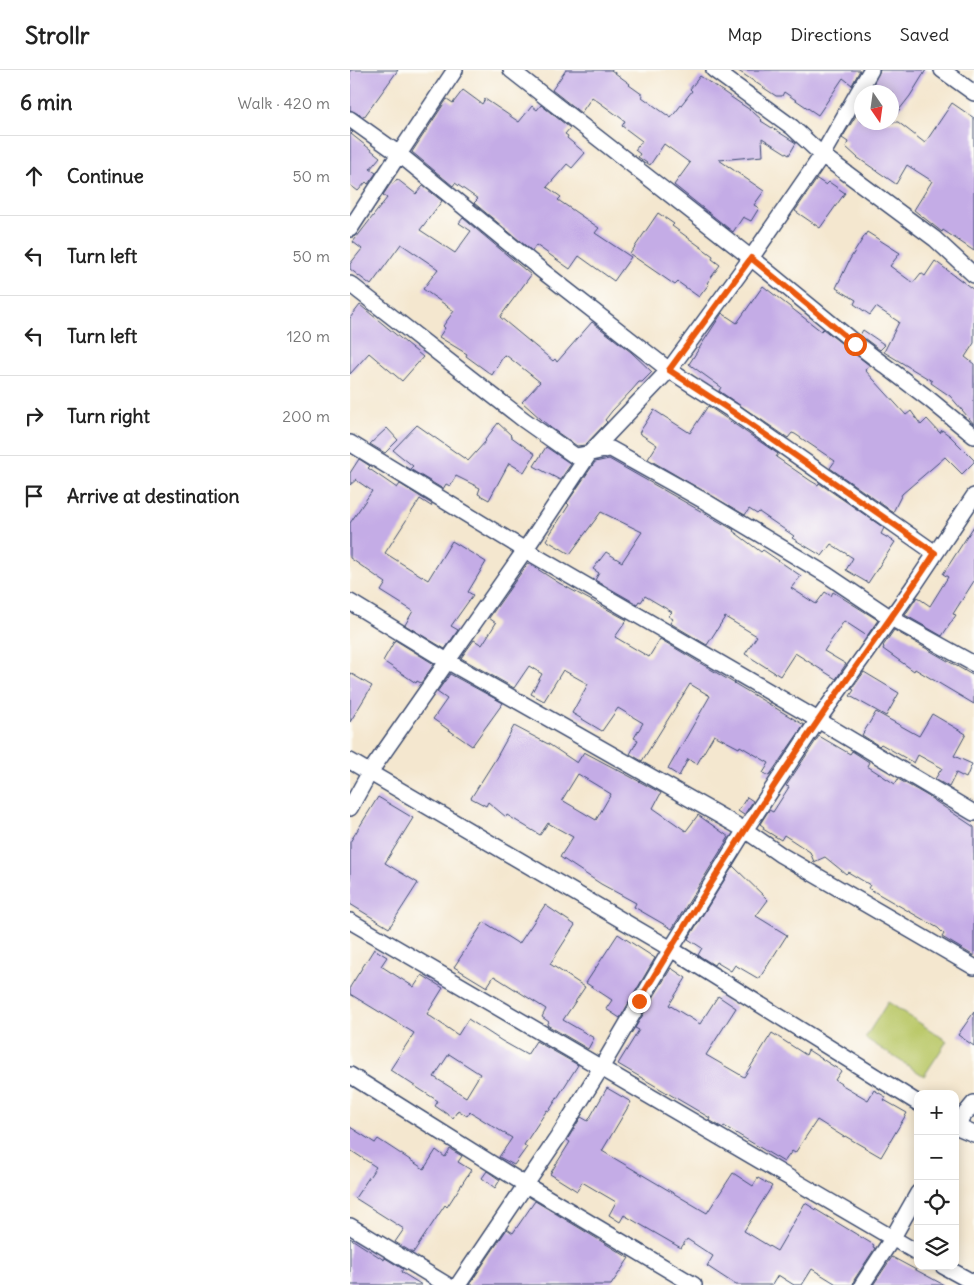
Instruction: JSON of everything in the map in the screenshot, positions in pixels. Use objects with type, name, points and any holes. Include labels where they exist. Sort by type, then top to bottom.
[{"type":"street","points":[[350,229],[454,70]]},
{"type":"street","points":[[511,70],[751,258],[855,344],[974,436]]},
{"type":"street","points":[[714,70],[792,127],[822,155],[935,240],[974,275]]},
{"type":"street","points":[[350,808],[370,772],[525,550],[589,454],[669,370],[751,258],[822,155],[870,70]]},
{"type":"street","points":[[942,70],[974,93]]},
{"type":"street","points":[[350,119],[399,154],[669,370],[733,412],[935,553]]},
{"type":"street","points":[[350,284],[524,420],[575,456],[600,450],[611,450],[636,462],[826,575],[891,618],[974,664]]},
{"type":"street","points":[[350,443],[525,550],[974,813]]},
{"type":"street","points":[[458,1285],[526,1185],[600,1068],[745,830],[818,720],[935,553],[972,505]]},
{"type":"street","points":[[350,602],[447,661],[745,830],[781,855],[974,967]]},
{"type":"street","points":[[350,760],[671,949],[914,1101]]},
{"type":"street","points":[[350,921],[914,1251]]},
{"type":"street","points":[[350,1075],[526,1185],[694,1285]]},
{"type":"street","points":[[974,1103],[955,1126],[974,1134]]},
{"type":"street","points":[[862,1285],[892,1239],[914,1200]]},
{"type":"street","points":[[350,1226],[447,1285]]},
{"type":"street","points":[[950,1270],[974,1283]]},
{"type":"green space","points":[[888,1002],[947,1041],[924,1076],[865,1038]]},
{"type":"building","points":[[350,70],[398,70],[364,117],[350,110]]},
{"type":"building","points":[[566,70],[611,70],[643,95],[642,97],[671,118],[692,91],[690,89],[700,76],[753,112],[761,121],[796,143],[789,155],[762,138],[763,156],[719,160],[764,191],[754,205],[759,208],[751,221],[743,217],[733,232],[674,185],[690,163],[664,144],[650,165],[638,157],[640,154],[635,150],[642,141],[622,126],[625,121],[592,97],[581,113],[552,90]]},
{"type":"building","points":[[737,70],[860,70],[852,85],[843,78],[818,115],[784,92],[782,96],[776,96]]},
{"type":"building","points":[[880,70],[926,70],[899,110],[899,85],[872,85]]},
{"type":"building","points":[[463,90],[482,104],[485,99],[519,122],[532,106],[537,110],[541,105],[570,128],[565,134],[568,136],[567,138],[585,153],[572,168],[567,164],[547,187],[561,197],[558,200],[599,228],[595,233],[631,257],[614,281],[579,256],[570,269],[536,245],[532,251],[474,203],[478,199],[455,183],[453,186],[412,152],[447,99],[453,103]]},
{"type":"building","points":[[952,103],[974,118],[974,251],[943,230],[942,232],[914,210],[932,181],[907,165],[896,184],[858,158],[846,147],[848,142],[842,138],[854,119],[854,130],[899,130],[899,123],[925,143]]},
{"type":"building","points":[[350,131],[353,132],[351,134],[380,157],[370,169],[376,173],[368,184],[366,182],[358,191],[350,185]]},
{"type":"building","points":[[397,179],[416,194],[423,186],[442,201],[420,230],[455,253],[471,231],[459,223],[463,218],[531,275],[500,317],[553,361],[555,359],[557,362],[592,322],[631,352],[652,372],[642,382],[639,382],[612,411],[605,420],[607,422],[585,445],[577,446],[551,428],[522,402],[540,382],[507,356],[504,355],[492,375],[466,356],[467,354],[439,337],[445,328],[443,326],[454,311],[423,289],[438,269],[401,244],[371,285],[350,269],[350,264],[362,249],[353,242],[387,198],[383,195],[391,183],[393,184]]},
{"type":"building","points":[[817,179],[826,185],[829,182],[845,193],[820,228],[795,211]]},
{"type":"building","points":[[658,213],[674,224],[672,226],[713,256],[712,259],[720,265],[699,297],[678,282],[675,285],[630,254]]},
{"type":"building","points":[[867,232],[900,253],[890,266],[913,283],[921,273],[925,276],[935,261],[974,290],[974,343],[965,357],[974,364],[974,424],[950,396],[931,383],[932,381],[884,352],[899,322],[876,307],[870,315],[854,304],[856,300],[836,288],[850,259]]},
{"type":"building","points":[[763,286],[869,365],[865,370],[906,415],[911,411],[921,425],[927,419],[940,433],[942,430],[950,436],[974,462],[962,474],[945,457],[902,494],[893,512],[830,468],[835,461],[795,434],[792,433],[788,438],[719,391],[721,387],[689,364],[722,313],[737,323]]},
{"type":"building","points":[[360,305],[423,357],[402,381],[369,353],[350,374],[350,318]]},
{"type":"building","points":[[863,330],[885,345],[880,350],[860,335]]},
{"type":"building","points":[[708,406],[778,454],[776,457],[811,481],[818,485],[819,483],[884,528],[881,534],[895,542],[868,583],[846,570],[853,558],[831,544],[822,556],[792,538],[794,536],[759,512],[757,514],[749,509],[745,515],[648,459],[657,445],[639,433],[654,410],[690,433]]},
{"type":"building","points":[[498,423],[510,436],[535,454],[524,472],[509,463],[489,500],[478,494],[480,488],[456,476],[450,486],[446,484],[443,489],[410,469],[413,466],[393,450],[417,425],[468,461],[486,441]]},
{"type":"building","points":[[387,428],[398,440],[385,453],[370,444]]},
{"type":"building","points":[[546,447],[571,464],[560,480],[534,466]]},
{"type":"building","points":[[359,459],[370,466],[368,468],[397,488],[400,484],[432,504],[431,506],[420,499],[385,553],[428,580],[452,541],[486,562],[468,592],[473,595],[451,626],[458,630],[445,649],[405,625],[413,611],[381,591],[386,583],[350,558],[350,523],[372,491],[357,479],[350,485],[350,473]]},
{"type":"building","points":[[609,459],[734,530],[761,552],[763,550],[801,576],[791,588],[816,604],[825,592],[831,596],[833,592],[878,620],[867,636],[844,621],[824,651],[846,664],[836,679],[795,653],[780,676],[745,654],[757,636],[725,617],[707,645],[670,623],[673,619],[668,616],[672,612],[645,596],[637,604],[595,580],[599,573],[593,569],[606,552],[622,562],[642,532],[601,512],[570,554],[546,540],[569,505],[567,503],[595,462]]},
{"type":"building","points":[[974,526],[974,581],[953,614],[956,615],[942,636],[905,615],[917,597],[930,606],[948,577],[943,574]]},
{"type":"building","points":[[528,563],[559,583],[627,620],[615,637],[649,657],[660,639],[804,725],[769,776],[763,773],[769,763],[740,746],[739,748],[714,735],[697,764],[688,759],[679,776],[668,769],[710,696],[690,684],[642,761],[630,754],[638,740],[634,738],[643,723],[618,708],[602,731],[572,713],[588,684],[563,670],[544,701],[531,694],[542,674],[529,666],[514,688],[461,658],[474,640],[482,645],[496,623],[489,618]]},
{"type":"building","points":[[894,630],[974,676],[974,704],[915,669],[914,671],[883,649],[883,646]]},
{"type":"building","points":[[395,640],[434,664],[421,683],[417,681],[416,683],[383,661]]},
{"type":"building","points":[[864,672],[899,693],[886,716],[850,696],[854,690],[852,689]]},
{"type":"building","points":[[350,673],[372,686],[350,722]]},
{"type":"building","points":[[450,674],[503,703],[472,746],[433,719],[447,699],[437,692]]},
{"type":"building","points":[[876,712],[919,736],[932,714],[966,734],[954,756],[972,764],[966,778],[956,773],[949,787],[935,779],[942,768],[918,755],[914,763],[881,744],[879,746],[862,735]]},
{"type":"building","points":[[514,726],[550,745],[577,763],[584,752],[661,793],[653,808],[686,831],[698,815],[729,837],[672,929],[634,907],[636,903],[601,884],[560,857],[573,837],[548,823],[540,835],[507,815],[506,817],[488,802],[486,806],[471,798]],"holes":[[[578,774],[611,794],[596,820],[562,800]]]},
{"type":"building","points":[[819,736],[850,754],[852,751],[869,762],[867,766],[895,784],[898,779],[974,827],[974,956],[942,937],[944,934],[938,928],[868,888],[870,885],[848,872],[846,874],[825,857],[814,862],[810,852],[784,835],[781,840],[763,829],[764,827],[760,824],[769,810],[773,812],[789,787],[786,786]]},
{"type":"building","points":[[378,797],[413,818],[385,863],[418,883],[389,928],[350,904],[350,842]]},
{"type":"building","points":[[747,797],[753,801],[744,815],[738,811]]},
{"type":"building","points":[[733,866],[768,900],[756,916],[787,935],[759,979],[735,965],[731,971],[716,962],[714,965],[698,955],[702,948],[688,939]]},
{"type":"building","points":[[545,905],[575,925],[550,964],[585,987],[563,1020],[594,1038],[588,1049],[547,1025],[549,1022],[542,1017],[546,1009],[494,976],[487,987],[454,967],[484,922],[519,944]]},
{"type":"building","points":[[618,934],[655,958],[620,1018],[606,1009],[612,1000],[586,983]]},
{"type":"building","points":[[374,949],[387,957],[381,966],[414,987],[422,975],[443,988],[427,1014],[458,1035],[468,1019],[527,1055],[536,1041],[578,1065],[549,1111],[547,1110],[524,1145],[527,1147],[514,1165],[499,1157],[512,1138],[470,1112],[467,1116],[458,1110],[453,1118],[435,1106],[438,1101],[390,1070],[414,1033],[350,994],[350,987]],"holes":[[[449,1054],[480,1074],[466,1097],[434,1077]]]},
{"type":"building","points":[[671,968],[686,978],[669,1005],[700,1024],[718,996],[736,1008],[706,1055],[744,1077],[772,1033],[806,1055],[808,1050],[841,1071],[835,1080],[844,1086],[868,1100],[874,1090],[886,1097],[884,1100],[907,1113],[881,1157],[817,1120],[795,1153],[792,1151],[784,1162],[724,1126],[723,1128],[709,1120],[710,1118],[618,1064],[639,1030],[635,1028]]},
{"type":"building","points":[[974,1012],[974,1046],[958,1035]]},
{"type":"building","points":[[607,1088],[631,1102],[602,1151],[707,1213],[733,1173],[753,1186],[758,1178],[772,1186],[744,1231],[777,1251],[805,1203],[874,1245],[873,1247],[875,1248],[854,1280],[853,1285],[838,1285],[812,1269],[802,1285],[794,1285],[778,1275],[772,1285],[736,1285],[707,1266],[713,1256],[687,1239],[681,1248],[624,1215],[620,1222],[609,1215],[616,1202],[582,1182],[577,1191],[550,1174],[570,1142],[567,1140],[581,1117],[588,1121]]},
{"type":"building","points":[[350,1127],[375,1143],[378,1139],[424,1169],[436,1150],[445,1157],[450,1149],[462,1156],[458,1162],[471,1170],[447,1207],[445,1205],[413,1253],[395,1242],[404,1229],[355,1198],[376,1167],[350,1150]]},
{"type":"building","points":[[487,1171],[500,1180],[495,1188],[482,1178]]},
{"type":"building","points":[[535,1201],[629,1258],[611,1285],[469,1285],[507,1229],[513,1233]]},
{"type":"building","points":[[350,1238],[384,1260],[385,1258],[403,1269],[401,1272],[422,1285],[350,1285]]},
{"type":"building","points":[[892,1257],[944,1285],[873,1285]]},
{"type":"route","points":[[639,1001],[745,830],[818,720],[935,553],[733,412],[669,370],[751,258],[855,344]]}]
